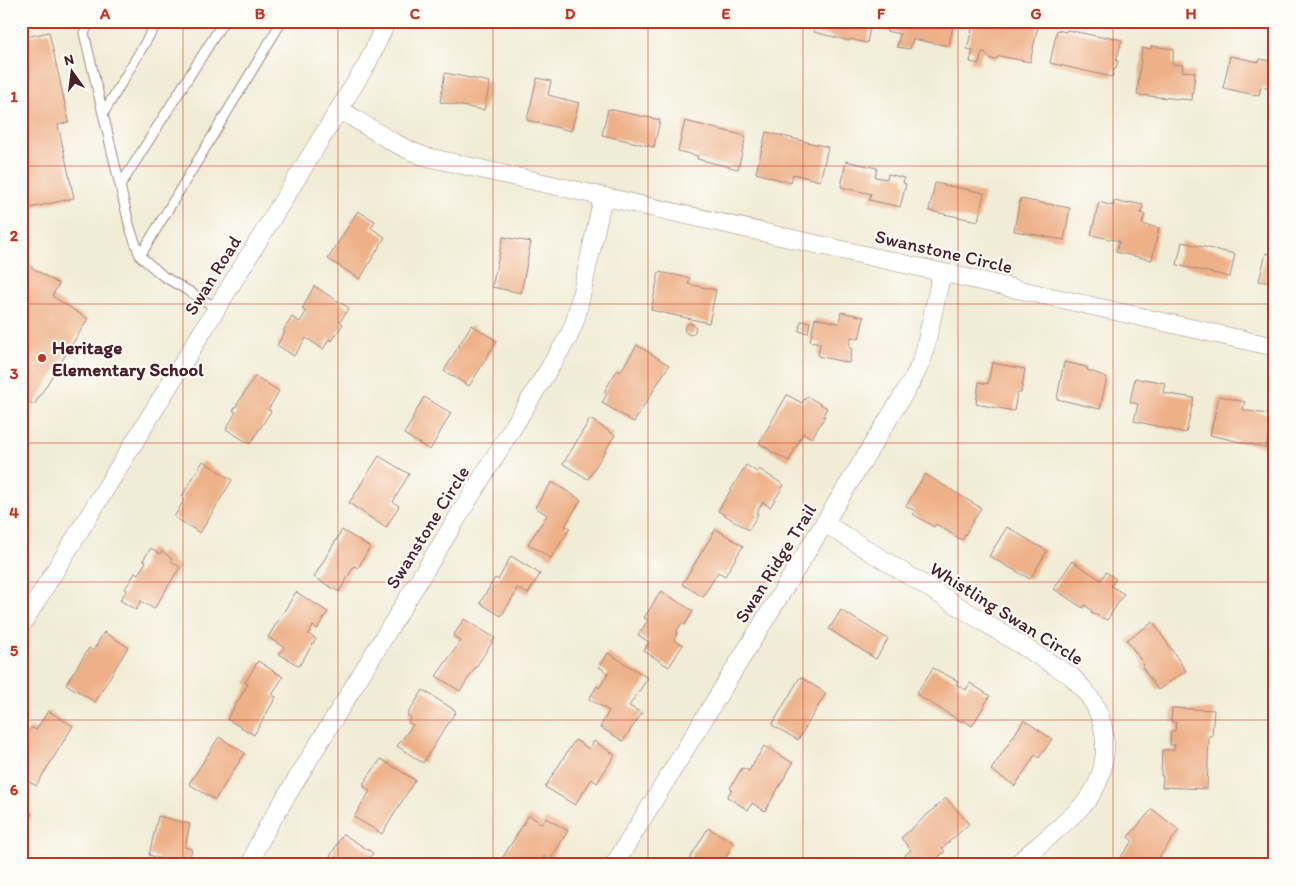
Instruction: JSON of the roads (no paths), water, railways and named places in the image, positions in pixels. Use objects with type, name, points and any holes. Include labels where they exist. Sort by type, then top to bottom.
[{"type":"street","name":"Swan Road","points":[[21,626],[340,109],[367,64],[388,21]]},
{"type":"street","name":"Swanstone Circle","points":[[340,109],[412,153],[1275,346]]},
{"type":"street","name":"Swanstone Circle","points":[[252,865],[256,849],[268,826],[569,336],[576,318],[603,197]]},
{"type":"street","name":"Swan Ridge Trail","points":[[614,865],[913,379],[923,358],[942,272]]},
{"type":"street","name":"Whistling Swan Circle","points":[[824,523],[1071,676],[1083,688],[1095,706],[1105,739],[1104,760],[1094,790],[1083,806],[1016,865]]},
{"type":"lane","points":[[91,21],[84,32],[130,228],[140,256],[163,276],[217,308]]},
{"type":"lane","points":[[103,114],[158,21]]},
{"type":"lane","points":[[120,186],[224,21]]},
{"type":"lane","points":[[140,256],[282,21]]},
{"type":"place","name":"Heritage Elementary School","points":[[42,358]]}]
